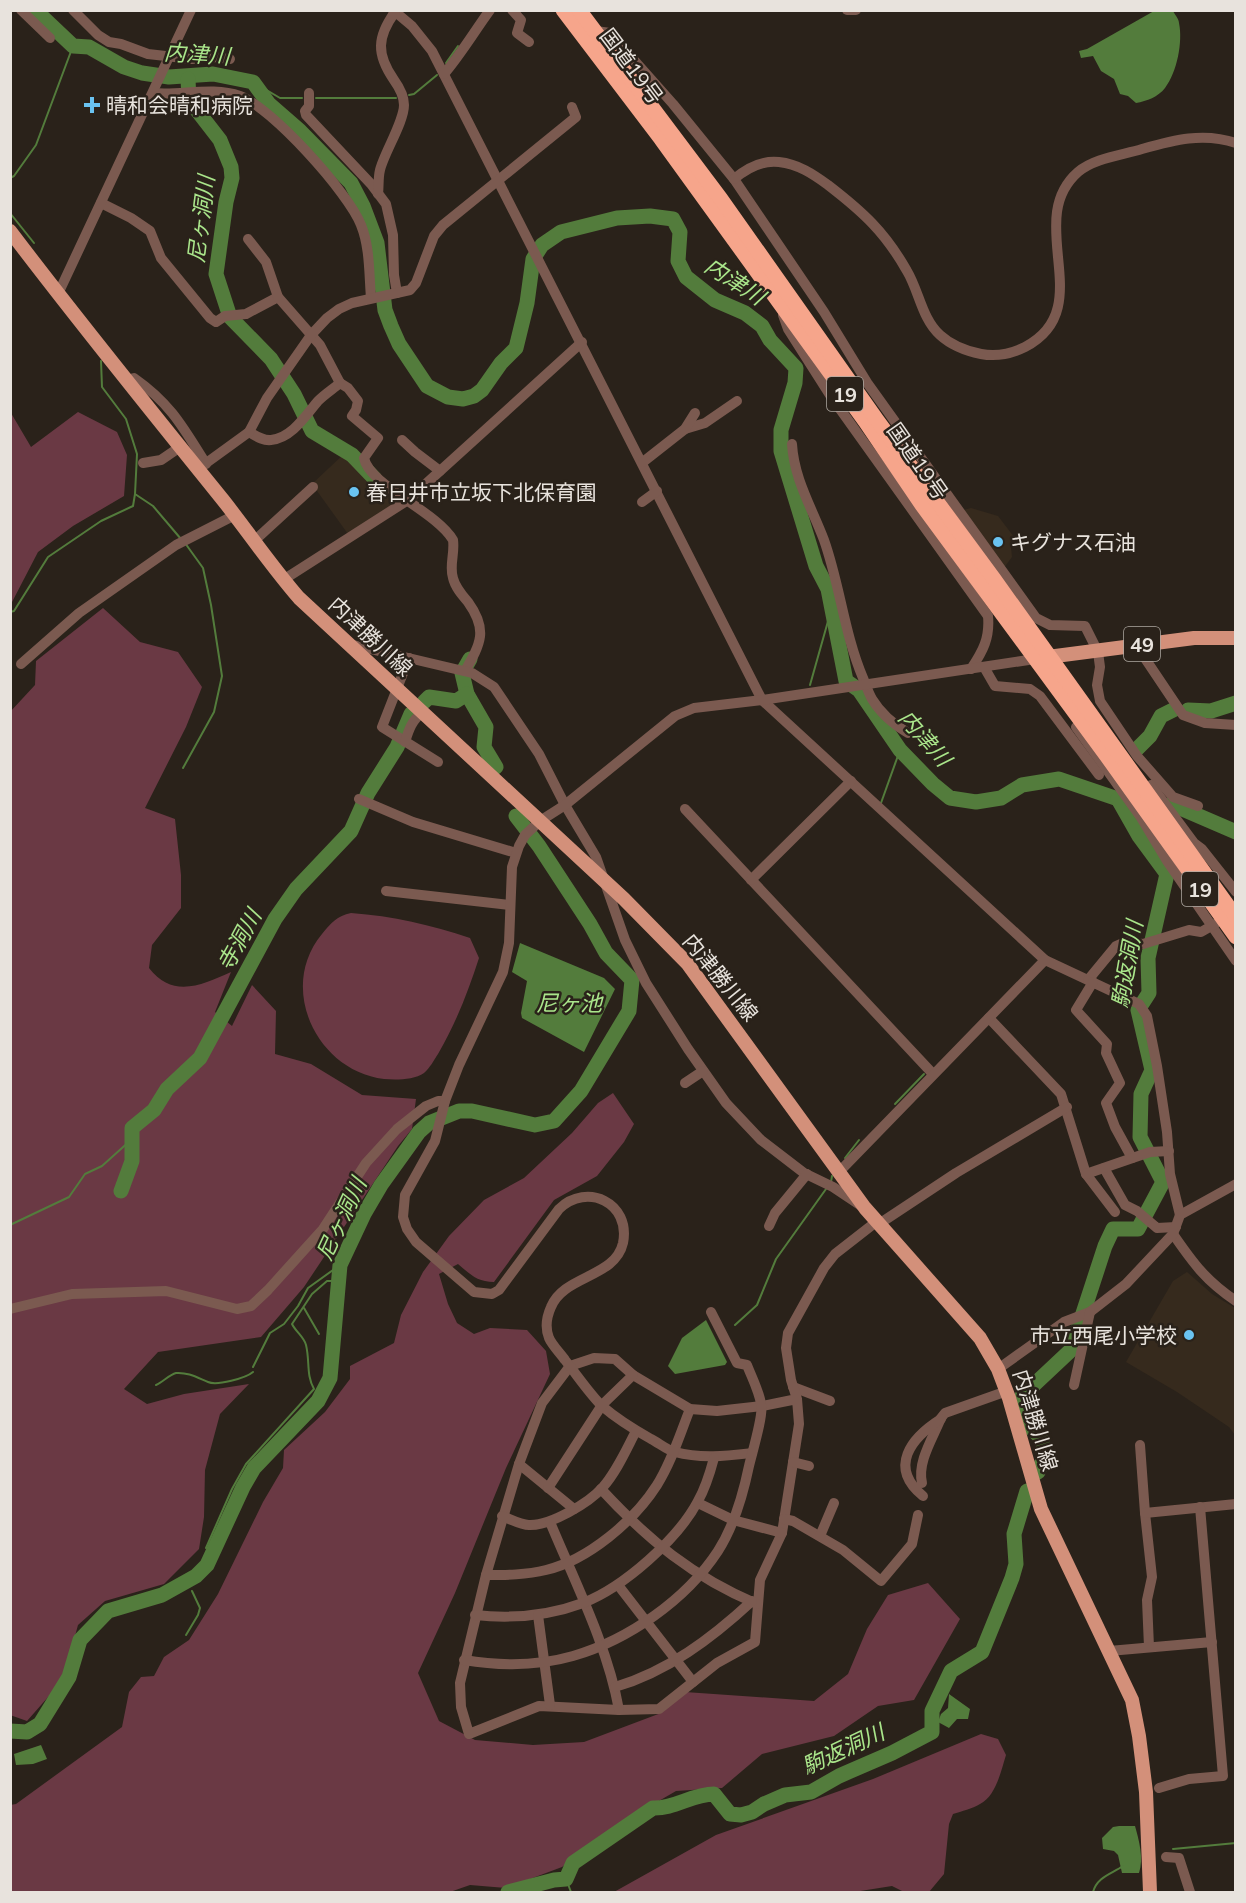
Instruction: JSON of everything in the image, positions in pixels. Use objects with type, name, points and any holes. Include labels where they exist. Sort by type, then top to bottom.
[{"type":"highway","name":"国道19号","points":[[563,10],[661,139],[941,531],[1146,784],[1172,838],[1213,908],[1236,937]]},
{"type":"highway","name":"国道19号","points":[[579,10],[721,199],[877,420],[994,579],[1042,658],[1123,781],[1236,917]]},
{"type":"main road","name":"内津勝川線","points":[[10,231],[180,447],[202,466],[254,541],[299,598],[423,712],[533,828],[605,881],[687,963],[865,1208],[980,1338],[999,1369],[1007,1391],[1041,1509],[1132,1700],[1146,1792],[1150,1893]]},
{"type":"main road","name":"49","points":[[1042,658],[1194,638],[1236,638]]},
{"type":"street","points":[[21,10],[50,38]]},
{"type":"street","points":[[73,10],[98,35],[109,42],[148,54],[169,57],[230,59]]},
{"type":"street","points":[[58,294],[191,10]]},
{"type":"street","points":[[444,74],[458,58],[467,41],[490,10]]},
{"type":"street","points":[[512,10],[521,20],[517,33],[529,42]]},
{"type":"street","points":[[847,10],[856,10]]},
{"type":"street","points":[[378,194],[380,170],[404,106],[401,88],[386,68],[381,56],[380,41],[394,11],[412,26],[432,51],[582,342],[762,700],[1045,960],[1139,1004],[1146,1016],[1157,1066],[1170,1174],[1180,1215],[1174,1230],[1126,1284],[1090,1312],[1064,1322],[999,1369]]},
{"type":"street","points":[[596,31],[610,33],[673,104],[734,179],[824,312],[868,384],[1036,618],[1050,625],[1085,626],[1098,652],[1100,667],[1097,685],[1100,701],[1137,756],[1173,797],[1198,806]]},
{"type":"street","points":[[153,93],[170,95],[213,91],[226,93],[251,101],[279,124],[329,176],[351,205],[366,242],[371,298]]},
{"type":"street","points":[[309,93],[306,115],[386,204],[393,235],[397,293]]},
{"type":"street","points":[[126,380],[134,378],[154,392],[176,416],[202,466],[249,432],[267,398],[311,335],[327,318],[339,309],[371,298],[410,290],[416,283],[434,236],[443,225],[576,117],[572,107]]},
{"type":"street","points":[[734,179],[759,164],[778,161],[811,173],[859,209],[878,228],[909,274],[930,321],[939,334],[954,345],[971,352],[1001,356],[1031,343],[1047,328],[1055,314],[1061,294],[1055,218],[1058,202],[1079,171],[1099,161],[1175,140],[1204,137],[1220,138],[1236,143]]},
{"type":"street","points":[[101,203],[131,218],[150,231],[161,258],[210,318],[216,322],[225,316],[246,314],[278,297]]},
{"type":"street","points":[[248,239],[266,262],[278,297],[320,345],[340,383],[348,388],[358,401],[352,416],[378,438],[365,454],[364,461],[379,478],[431,517],[453,540],[452,576],[478,617],[481,627],[479,643],[465,671]]},
{"type":"street","points":[[778,301],[788,329],[830,395],[988,616],[987,642],[971,669]]},
{"type":"street","points":[[283,580],[408,500],[582,342]]},
{"type":"street","points":[[249,432],[261,439],[270,440],[288,433],[340,383]]},
{"type":"street","points":[[684,429],[705,423],[736,401]]},
{"type":"street","points":[[643,462],[684,429],[695,413]]},
{"type":"street","points":[[402,440],[440,471]]},
{"type":"street","points":[[792,444],[796,474],[824,540],[842,603],[849,641],[870,697],[881,713],[908,733]]},
{"type":"street","points":[[143,463],[161,460],[180,447]]},
{"type":"street","points":[[254,541],[313,487]]},
{"type":"street","points":[[642,502],[657,491]]},
{"type":"street","points":[[21,664],[79,613],[176,545],[235,515]]},
{"type":"street","points":[[349,644],[472,672],[494,687],[539,754],[565,805],[596,857],[625,940],[646,983],[703,1071],[726,1103],[761,1140],[807,1174],[833,1187],[865,1208]]},
{"type":"street","points":[[1136,645],[1183,715],[1205,723],[1236,724]]},
{"type":"street","points":[[409,658],[382,727],[438,762]]},
{"type":"street","points":[[752,1453],[714,1458],[674,1452],[636,1431],[602,1405],[549,1338],[547,1317],[557,1296],[566,1288],[608,1266],[619,1255],[624,1234],[623,1225],[612,1206],[594,1197],[584,1196],[566,1202],[558,1209],[499,1290],[492,1293],[474,1292],[416,1242],[407,1229],[403,1217],[405,1195],[430,1151],[459,1065],[503,972],[508,943],[516,853],[533,828],[675,716],[694,708],[1042,658]]},
{"type":"street","points":[[984,667],[995,686],[1030,689],[1040,696],[1099,775]]},
{"type":"street","points":[[405,742],[414,718],[423,712]]},
{"type":"street","points":[[1076,726],[1140,816],[1236,961]]},
{"type":"street","points":[[751,880],[851,781]]},
{"type":"street","points":[[1146,784],[1236,892]]},
{"type":"street","points":[[359,799],[413,822],[516,853]]},
{"type":"street","points":[[685,809],[933,1074]]},
{"type":"street","points":[[386,891],[510,905]]},
{"type":"street","points":[[1132,1158],[1115,1127],[1106,1103],[1120,1083],[1106,1053],[1107,1044],[1076,1010],[1090,981],[1116,946],[1125,942],[1143,944],[1189,930],[1201,932],[1213,926]]},
{"type":"street","points":[[840,1171],[1045,960]]},
{"type":"street","points":[[989,1018],[1061,1094],[1067,1107],[1086,1174],[1115,1212]]},
{"type":"street","points":[[685,1083],[703,1071]]},
{"type":"street","points":[[10,1309],[72,1294],[166,1291],[237,1309],[251,1306],[323,1229],[366,1163],[398,1129],[426,1106],[445,1101]]},
{"type":"street","points":[[797,1399],[717,1411],[690,1408],[633,1375],[615,1359],[594,1358],[570,1366],[542,1403],[502,1516],[475,1615],[460,1683],[461,1707],[469,1734],[539,1706],[619,1710],[659,1709],[717,1664],[755,1642],[754,1603],[760,1580],[782,1533],[799,1424],[797,1399],[786,1348],[788,1333],[824,1268],[835,1254],[878,1223],[956,1173],[1067,1107]]},
{"type":"street","points":[[1086,1174],[1150,1152],[1169,1151]]},
{"type":"street","points":[[1104,1168],[1125,1205],[1137,1211],[1157,1228],[1174,1230]]},
{"type":"street","points":[[769,1226],[775,1213],[807,1174]]},
{"type":"street","points":[[1180,1215],[1236,1184]]},
{"type":"street","points":[[1174,1230],[1197,1269],[1214,1286],[1236,1301]]},
{"type":"street","points":[[464,1660],[488,1664],[519,1664],[573,1656],[600,1645],[624,1634],[673,1602],[718,1551],[744,1490],[762,1406],[747,1365],[737,1363],[711,1312]]},
{"type":"street","points":[[1074,1385],[1090,1312]]},
{"type":"street","points":[[548,1488],[602,1405],[633,1375]]},
{"type":"street","points":[[793,1387],[830,1401]]},
{"type":"street","points":[[923,1496],[910,1483],[905,1464],[906,1454],[911,1444],[945,1413],[1007,1391]]},
{"type":"street","points":[[486,1575],[513,1575],[546,1570],[598,1546],[629,1519],[657,1485],[674,1452],[690,1408]]},
{"type":"street","points":[[922,1483],[920,1472],[941,1418]]},
{"type":"street","points":[[502,1516],[528,1525],[550,1522],[574,1509],[601,1489],[616,1469],[636,1431]]},
{"type":"street","points":[[1140,1446],[1152,1577],[1147,1600],[1149,1647]]},
{"type":"street","points":[[475,1615],[502,1618],[538,1615],[583,1602],[618,1585],[662,1548],[698,1503],[714,1458]]},
{"type":"street","points":[[793,1462],[808,1466]]},
{"type":"street","points":[[519,1464],[574,1509]]},
{"type":"street","points":[[601,1489],[629,1519],[662,1548],[699,1575],[754,1603]]},
{"type":"street","points":[[698,1503],[733,1520],[782,1533]]},
{"type":"street","points":[[820,1536],[834,1503]]},
{"type":"street","points":[[1145,1513],[1236,1504]]},
{"type":"street","points":[[1159,1788],[1189,1779],[1223,1776],[1200,1507]]},
{"type":"street","points":[[784,1519],[843,1550],[881,1581],[912,1544],[918,1515]]},
{"type":"street","points":[[550,1522],[600,1645],[615,1687],[619,1710]]},
{"type":"street","points":[[618,1585],[693,1682]]},
{"type":"street","points":[[615,1687],[637,1680],[677,1660],[754,1603]]},
{"type":"street","points":[[538,1615],[550,1705]]},
{"type":"street","points":[[1109,1651],[1212,1642]]},
{"type":"street","points":[[1166,1857],[1179,1858],[1190,1893]]},
{"type":"shaded area","points":[[78,412],[117,432],[127,455],[124,496],[73,526],[38,552],[11,604],[11,413],[31,447]]},
{"type":"shaded area","name":"春日井市立坂下北保育園","points":[[345,453],[353,458],[377,484],[402,501],[348,534],[312,484]]},
{"type":"shaded area","name":"キグナス石油","points":[[971,508],[998,516],[1014,537],[1011,547],[1012,557],[1003,569],[959,511]]},
{"type":"shaded area","points":[[103,608],[140,642],[178,652],[202,687],[186,727],[145,808],[175,819],[181,875],[181,908],[152,945],[149,968],[158,978],[168,984],[188,987],[231,972],[215,1012],[232,1026],[252,985],[276,1011],[275,1054],[311,1064],[362,1095],[416,1099],[412,1129],[398,1146],[304,1287],[261,1337],[158,1352],[124,1389],[147,1404],[184,1394],[249,1384],[220,1414],[205,1470],[204,1517],[199,1549],[164,1584],[105,1601],[78,1625],[63,1680],[27,1721],[10,1715],[10,712],[35,685],[36,661]]},
{"type":"shaded area","points":[[351,913],[412,922],[470,938],[479,958],[450,1031],[432,1064],[420,1075],[405,1079],[384,1079],[360,1073],[340,1061],[323,1044],[311,1024],[304,1002],[303,978],[309,955],[331,923]]},
{"type":"shaded area","points":[[613,1093],[634,1124],[624,1142],[597,1176],[554,1200],[494,1282],[478,1279],[458,1264],[439,1274],[448,1304],[457,1323],[474,1334],[490,1328],[527,1330],[546,1351],[550,1374],[506,1468],[455,1593],[418,1673],[439,1721],[475,1740],[533,1745],[584,1742],[661,1713],[685,1692],[814,1701],[848,1674],[867,1629],[888,1595],[928,1583],[960,1619],[914,1700],[878,1706],[834,1736],[762,1754],[722,1788],[676,1791],[614,1827],[562,1867],[506,1888],[470,1885],[450,1892],[11,1892],[10,1805],[16,1804],[122,1727],[129,1692],[141,1677],[154,1676],[164,1657],[189,1640],[218,1594],[263,1502],[283,1468],[284,1450],[325,1412],[350,1379],[350,1366],[394,1343],[401,1315],[423,1272],[449,1236],[484,1200],[524,1178],[572,1133],[598,1103]]},
{"type":"shaded area","name":"市立西尾小学校","points":[[1187,1272],[1212,1294],[1235,1308],[1235,1435],[1229,1427],[1177,1392],[1126,1362],[1173,1281]]},
{"type":"shaded area","points":[[981,1734],[998,1739],[1006,1755],[1000,1775],[986,1800],[953,1814],[949,1824],[944,1874],[929,1892],[904,1892],[892,1886],[854,1892],[614,1892],[716,1835],[873,1779]]},
{"type":"water","points":[[1154,11],[1173,11],[1178,18],[1180,39],[1178,57],[1173,74],[1162,91],[1152,98],[1136,103],[1128,96],[1120,94],[1114,79],[1101,71],[1093,56],[1081,58],[1079,51],[1087,49]]},
{"type":"water","name":"尼ヶ池","points":[[520,943],[604,978],[615,989],[584,1052],[522,1018],[527,981],[512,972]]},
{"type":"water","points":[[706,1320],[727,1362],[725,1365],[675,1374],[668,1366],[682,1338]]},
{"type":"water","points":[[949,1694],[970,1709],[968,1719],[957,1719],[949,1728],[938,1722],[941,1714],[948,1708]]},
{"type":"water","points":[[41,1745],[47,1759],[33,1764],[16,1765],[14,1754]]},
{"type":"water","points":[[1135,1826],[1141,1856],[1139,1873],[1122,1873],[1118,1855],[1114,1851],[1103,1849],[1102,1838],[1113,1827]]},
{"type":"waterway","name":"内津川","points":[[35,10],[73,46],[89,47],[124,67],[142,73],[169,77],[213,74],[253,82],[269,104],[300,131],[351,183],[363,206],[377,243],[385,310],[399,344],[427,386],[448,397],[463,399],[474,396],[482,390],[501,363],[516,348],[527,303],[533,259],[542,245],[561,232],[617,218],[650,216],[673,219],[680,232],[678,261],[686,277],[715,300],[745,313],[762,326],[770,340],[796,368],[795,383],[781,430],[781,451],[816,566],[828,589],[846,681],[859,690],[900,750],[950,798],[976,802],[1001,798],[1022,785],[1059,779],[1118,799],[1178,807],[1236,832]]},
{"type":"waterway","points":[[10,178],[14,176],[36,145],[73,46]]},
{"type":"waterway","points":[[446,63],[458,46]]},
{"type":"waterway","points":[[409,95],[414,94],[437,75]]},
{"type":"waterway","name":"尼ヶ洞川","points":[[188,79],[189,100],[220,140],[231,167],[232,178],[226,202],[216,274],[230,317],[271,359],[294,394],[312,431],[352,455],[375,479]]},
{"type":"waterway","points":[[253,82],[280,98],[302,98]]},
{"type":"waterway","points":[[316,98],[396,98]]},
{"type":"waterway","points":[[10,213],[34,243]]},
{"type":"waterway","points":[[101,361],[102,387],[126,419],[137,454],[135,494],[153,506],[181,539]]},
{"type":"waterway","points":[[10,612],[14,611],[48,557],[101,521],[133,506],[135,494]]},
{"type":"waterway","points":[[183,768],[214,712],[222,676],[203,568],[185,543]]},
{"type":"waterway","points":[[810,685],[832,607]]},
{"type":"waterway","name":"尼ヶ洞川","points":[[470,659],[462,673],[467,694],[486,727],[484,747],[496,767]]},
{"type":"waterway","name":"寺洞川","points":[[424,702],[429,697],[456,701],[467,694]]},
{"type":"waterway","points":[[1188,710],[1211,711],[1236,703]]},
{"type":"waterway","points":[[1137,749],[1150,736],[1161,716],[1175,709]]},
{"type":"waterway","name":"寺洞川","points":[[121,1191],[132,1161],[132,1128],[154,1110],[167,1089],[200,1058],[275,919],[296,889],[351,831],[368,793],[397,747],[411,714]]},
{"type":"waterway","points":[[881,803],[900,750]]},
{"type":"waterway","name":"駒返洞川","points":[[1038,1472],[1046,1453],[1041,1438],[1028,1425],[1021,1402],[1022,1396],[1071,1350],[1105,1246],[1113,1229],[1138,1229],[1163,1182],[1140,1137],[1141,1094],[1152,1070],[1138,1010],[1149,993],[1148,958],[1167,874],[1139,836],[1118,799]]},
{"type":"waterway","name":"尼ヶ洞川","points":[[10,1731],[27,1732],[40,1724],[69,1677],[80,1640],[108,1611],[162,1595],[196,1576],[207,1565],[254,1468],[318,1401],[330,1378],[340,1265],[364,1214],[381,1185],[419,1132],[429,1123],[459,1111],[472,1111],[535,1125],[554,1121],[581,1091],[629,1011],[632,980],[606,953],[590,924],[539,846],[516,816]]},
{"type":"waterway","points":[[895,1104],[924,1074]]},
{"type":"waterway","points":[[10,1225],[69,1197],[85,1174],[102,1166],[132,1139]]},
{"type":"waterway","points":[[845,1158],[859,1140]]},
{"type":"waterway","points":[[831,1182],[832,1176]]},
{"type":"waterway","points":[[735,1325],[757,1305],[776,1259],[826,1189]]},
{"type":"waterway","points":[[253,1367],[270,1333],[284,1324],[308,1288],[340,1265]]},
{"type":"waterway","points":[[206,1548],[232,1489],[246,1464],[314,1389],[304,1339],[292,1324],[312,1294],[327,1281],[337,1281]]},
{"type":"waterway","points":[[304,1308],[319,1334]]},
{"type":"waterway","points":[[156,1385],[176,1373],[189,1374],[208,1382],[218,1383],[238,1379],[253,1372]]},
{"type":"waterway","name":"駒返洞川","points":[[508,1892],[566,1879],[573,1863],[653,1808],[714,1794],[730,1814],[741,1815],[752,1812],[785,1795],[811,1792],[839,1776],[892,1753],[932,1732],[932,1711],[951,1671],[982,1652],[1012,1578],[1016,1564],[1014,1534],[1027,1491]]},
{"type":"waterway","points":[[186,1635],[200,1608],[192,1591]]},
{"type":"waterway","points":[[1173,1849],[1236,1843]]},
{"type":"waterway","points":[[1093,1892],[1101,1879],[1123,1866]]},
{"type":"waterway","points":[[566,1879],[571,1892]]},
{"type":"place","name":"晴和会晴和病院","points":[[92,105]]},
{"type":"place","name":"春日井市立坂下北保育園","points":[[354,492]]},
{"type":"place","name":"キグナス石油","points":[[998,542]]},
{"type":"place","name":"市立西尾小学校","points":[[1189,1335]]}]
